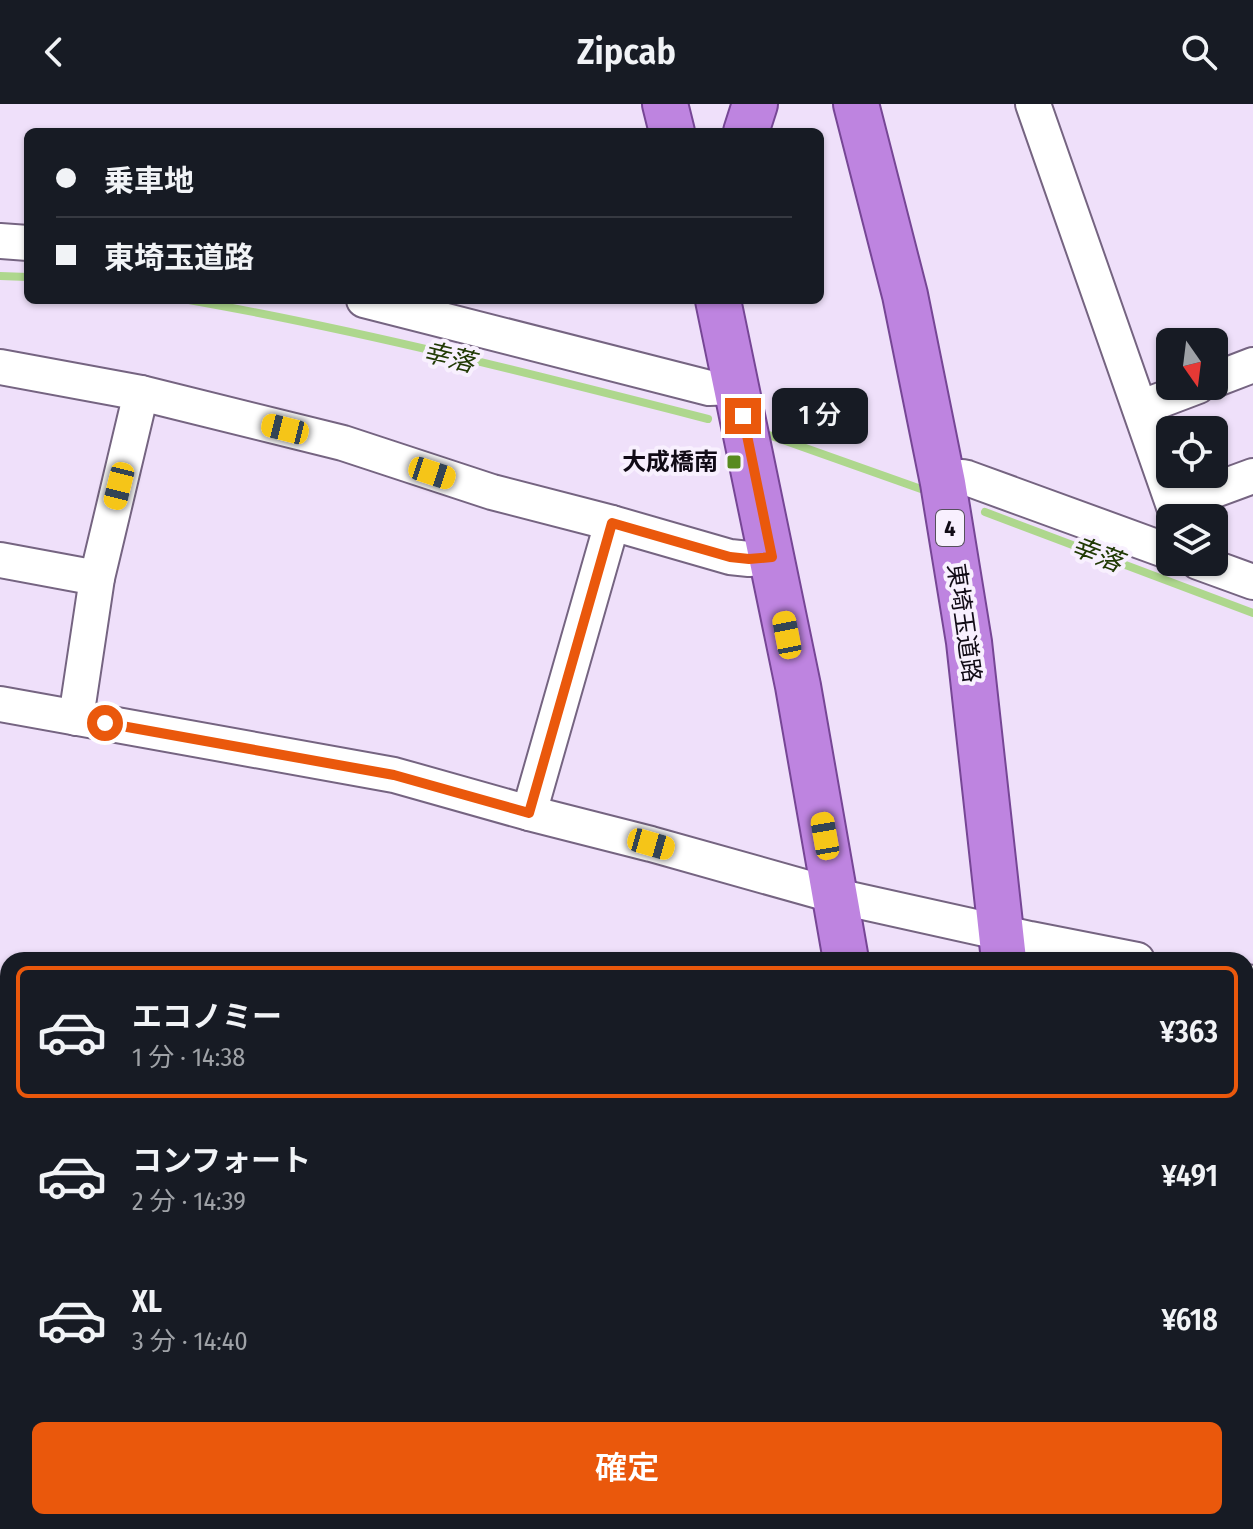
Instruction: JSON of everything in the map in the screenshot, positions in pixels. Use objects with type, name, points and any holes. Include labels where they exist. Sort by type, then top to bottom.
[{"type":"highway","points":[[665,104],[671,128]]},
{"type":"highway","points":[[747,128],[755,104]]},
{"type":"highway","name":"東埼玉道路","points":[[856,104],[905,295],[943,483],[969,642],[1002,946]]},
{"type":"highway","points":[[719,304],[772,557],[845,952]]},
{"type":"street","points":[[1033,104],[1173,504]]},
{"type":"street","points":[[0,241],[24,243]]},
{"type":"street","points":[[380,304],[709,388],[738,387]]},
{"type":"street","points":[[1228,375],[1253,365]]},
{"type":"street","points":[[0,367],[141,393],[343,443],[492,492],[730,557],[772,557]]},
{"type":"street","points":[[76,718],[97,578],[141,393]]},
{"type":"street","points":[[1140,408],[1161,400]]},
{"type":"street","points":[[1193,504],[1253,476]]},
{"type":"street","points":[[943,483],[967,478],[1156,547]]},
{"type":"street","points":[[529,813],[612,523]]},
{"type":"street","points":[[0,560],[97,578]]},
{"type":"street","points":[[1228,573],[1253,582]]},
{"type":"street","points":[[0,704],[394,775],[836,896],[1002,946],[1060,952]]},
{"type":"waterway","name":"幸落","points":[[0,276],[24,277]]},
{"type":"waterway","name":"幸落","points":[[211,304],[385,340],[708,419]]},
{"type":"waterway","name":"幸落","points":[[766,434],[921,489]]},
{"type":"waterway","name":"幸落","points":[[985,512],[1253,613]]},
{"type":"place","name":"大成橋南","points":[[734,462]]},
{"type":"route","points":[[105,723],[394,775],[529,813],[612,523],[730,557],[772,557],[743,416]]}]
